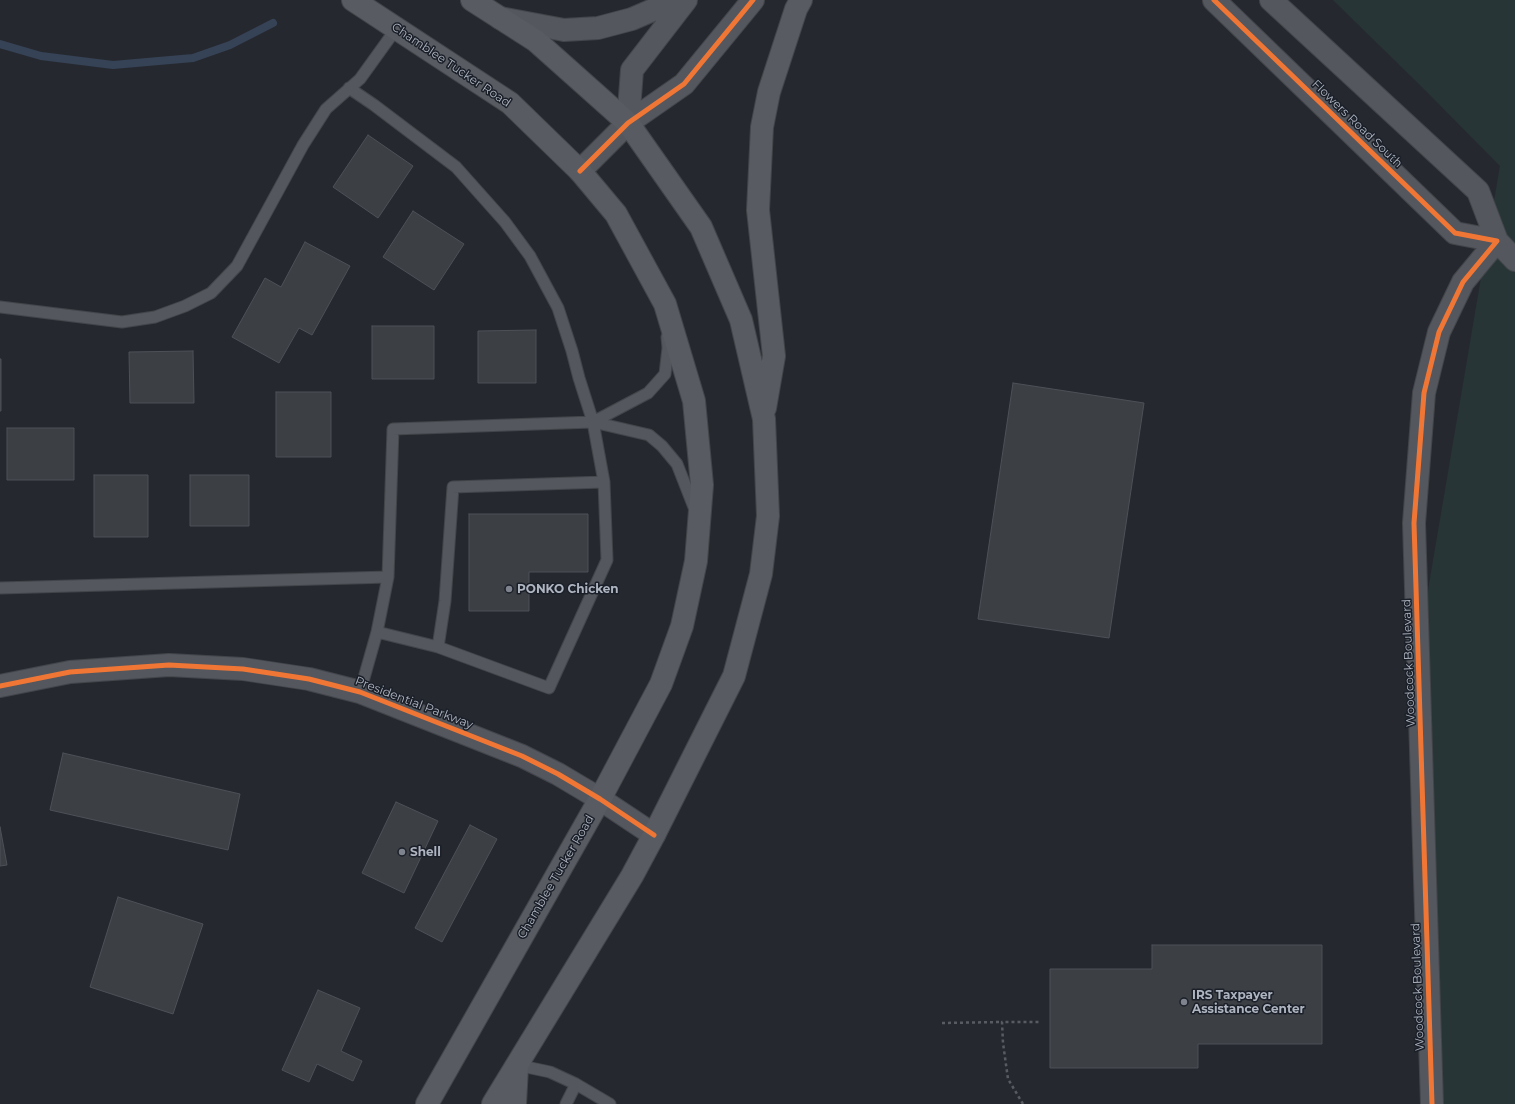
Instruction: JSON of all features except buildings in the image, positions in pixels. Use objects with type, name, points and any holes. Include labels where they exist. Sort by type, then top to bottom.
[{"type":"main road","name":"Chamblee Tucker Road","points":[[353,0],[510,103],[580,171],[616,214],[666,304],[694,401],[702,485],[696,561],[682,626],[661,684],[600,799],[427,1104]]},
{"type":"main road","points":[[472,0],[536,41],[628,123],[701,227],[742,320],[764,419],[768,516],[761,574],[734,676],[632,876],[493,1104]]},
{"type":"main road","points":[[764,419],[774,356],[758,210],[762,127],[769,92],[796,9],[801,0]]},
{"type":"main road","points":[[515,1104],[517,1065]]},
{"type":"street","points":[[500,18],[564,30],[598,28],[632,19],[676,0]]},
{"type":"street","points":[[628,123],[632,70],[686,0]]},
{"type":"street","points":[[580,171],[628,123],[684,84],[753,0]]},
{"type":"street","name":"Flowers Road South","points":[[1214,0],[1455,233],[1497,241]]},
{"type":"street","points":[[1271,0],[1478,191],[1497,241],[1515,260]]},
{"type":"street","name":"Woodcock Boulevard","points":[[1432,1104],[1414,523],[1424,393],[1439,332],[1463,282],[1497,241]]},
{"type":"street","name":"Presidential Parkway","points":[[0,686],[70,672],[169,665],[251,670],[310,679],[360,692],[522,756],[552,771],[600,799],[654,835]]},
{"type":"lane","points":[[0,307],[122,322],[155,317],[185,306],[211,293],[237,266],[303,145],[326,109],[360,79],[396,29]]},
{"type":"lane","points":[[349,88],[456,167],[505,222],[526,250],[558,308],[593,422],[604,482],[606,560],[549,688],[438,647],[377,632]]},
{"type":"lane","points":[[593,422],[648,393],[665,374],[668,348],[666,304]]},
{"type":"lane","points":[[360,692],[377,632],[388,577],[393,429],[593,422],[649,435],[662,446],[676,464],[699,520]]},
{"type":"lane","points":[[438,647],[445,601],[453,487],[604,482]]},
{"type":"lane","points":[[0,588],[388,577]]},
{"type":"lane","points":[[517,1065],[550,1072],[576,1084],[610,1104]]},
{"type":"lane","points":[[566,1104],[576,1084]]},
{"type":"path","points":[[1002,1022],[1008,1080],[1023,1104]]},
{"type":"path","points":[[942,1023],[1040,1022]]},
{"type":"shaded area","points":[[1333,0],[1515,0],[1515,1104],[1433,1104],[1415,667],[1500,166]]},
{"type":"waterway","points":[[0,44],[41,56],[113,65],[193,58],[230,45],[273,23]]},
{"type":"cycle path","points":[[580,171],[628,123],[684,84],[753,0]]},
{"type":"cycle path","points":[[1214,0],[1455,233],[1497,241],[1463,282],[1439,332],[1424,393],[1414,523],[1432,1104]]},
{"type":"cycle path","points":[[0,686],[70,672],[169,665],[243,669],[309,679],[360,692],[522,756],[558,774],[600,799],[654,835]]},
{"type":"place","name":"PONKO Chicken","points":[[509,589]]},
{"type":"place","name":"Shell","points":[[402,852]]},
{"type":"place","name":"IRS Taxpayer Assistance Center","points":[[1184,1002]]}]
